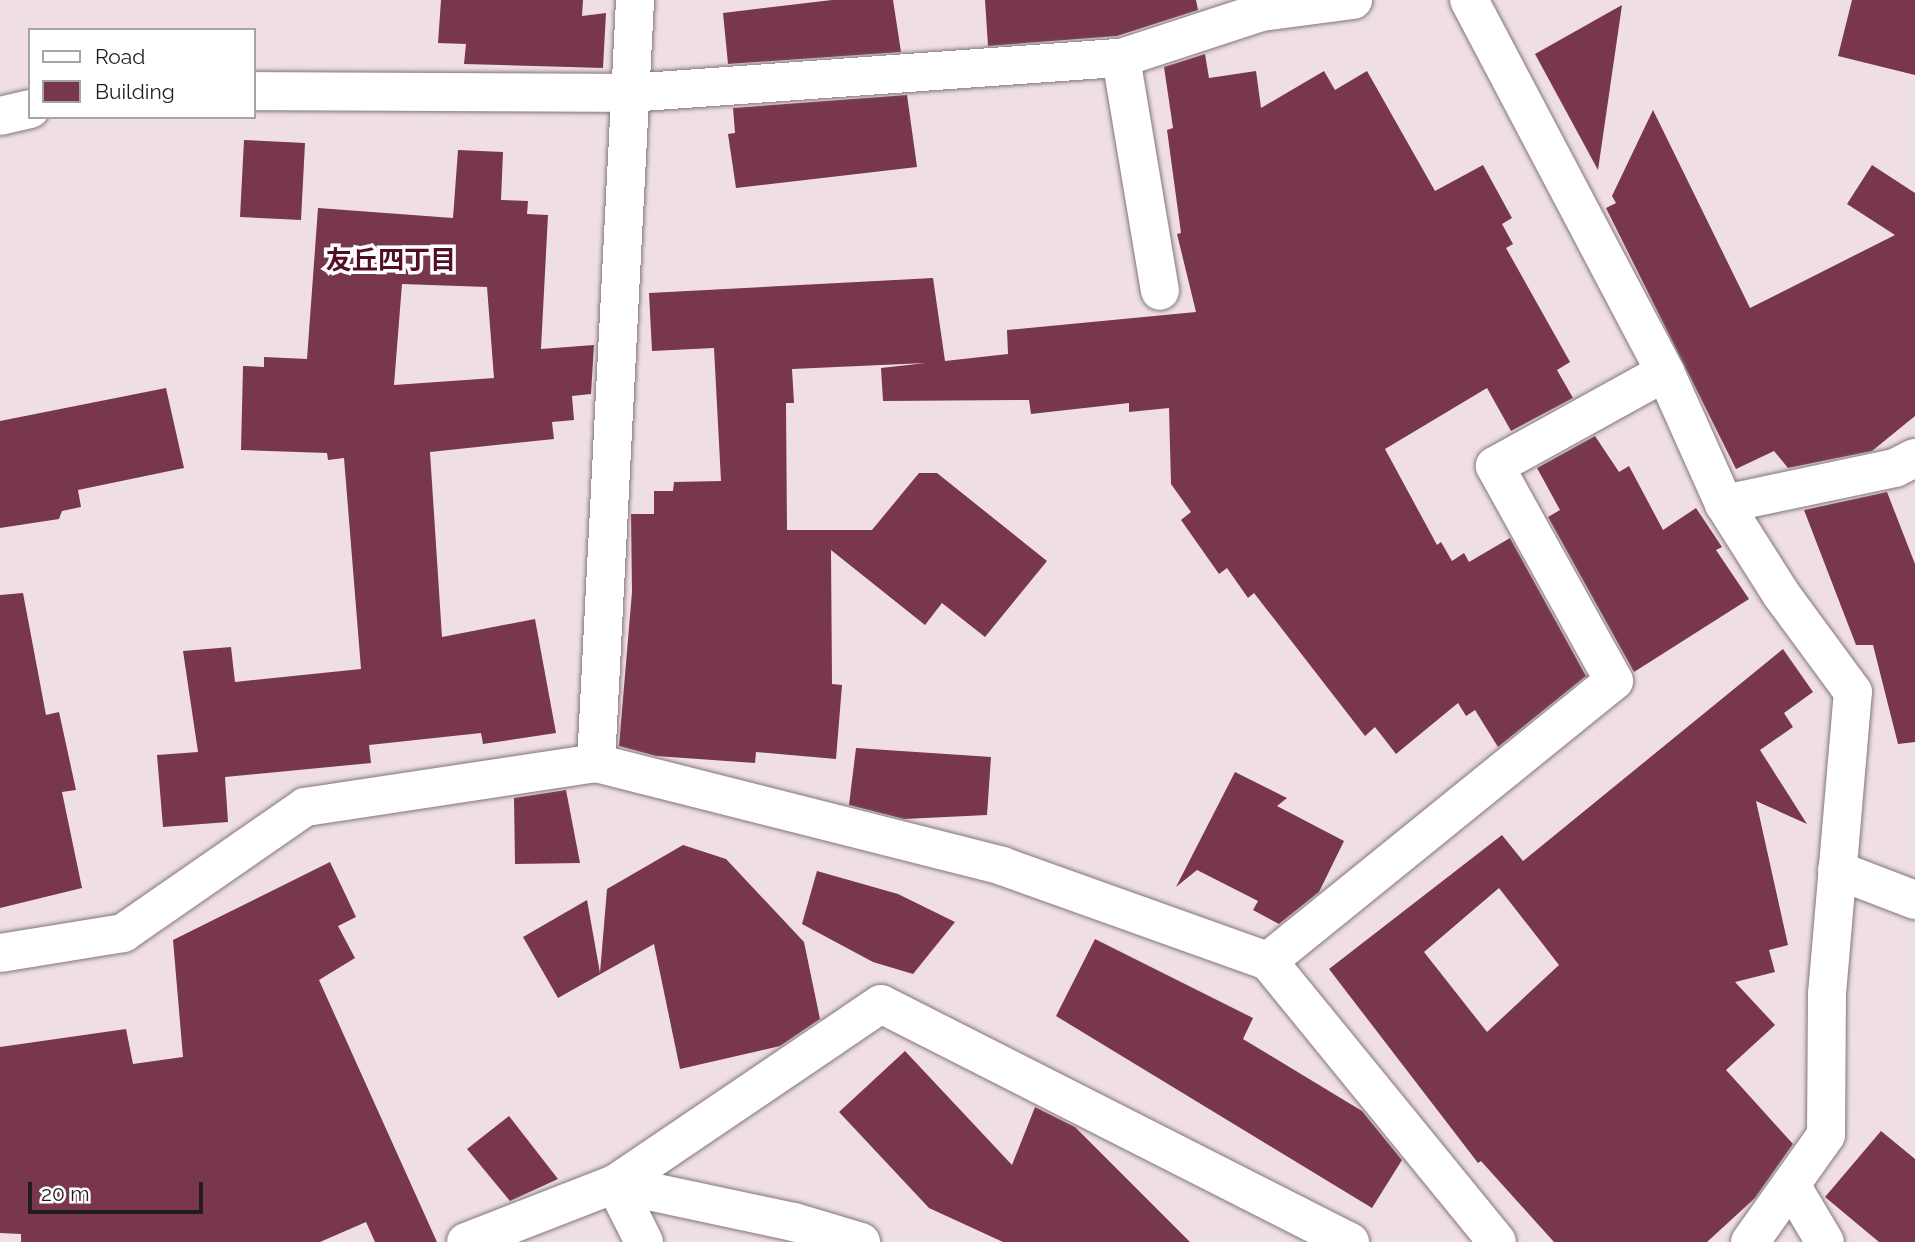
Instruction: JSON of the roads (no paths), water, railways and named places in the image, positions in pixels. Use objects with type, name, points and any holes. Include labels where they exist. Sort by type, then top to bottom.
[{"type":"street","points":[[596,762],[635,0]]},
{"type":"street","points":[[256,91],[629,93],[1121,58],[1262,12],[1353,0]]},
{"type":"street","points":[[1469,0],[1665,372],[1724,504],[1781,594],[1853,692],[1827,994],[1826,1135],[1750,1242]]},
{"type":"street","points":[[1121,58],[1160,291]]},
{"type":"street","points":[[0,116],[28,109]]},
{"type":"street","points":[[1268,961],[1614,681],[1495,466],[1665,372]]},
{"type":"street","points":[[1724,504],[1895,467],[1915,458]]},
{"type":"street","points":[[0,953],[123,933],[305,807],[596,762],[1002,866],[1268,961],[1497,1242]]},
{"type":"street","points":[[1838,870],[1915,900]]},
{"type":"street","points":[[467,1242],[615,1184],[881,1004],[1350,1242]]},
{"type":"street","points":[[615,1184],[644,1242]]},
{"type":"street","points":[[615,1184],[794,1222],[861,1242]]},
{"type":"street","points":[[1791,1185],[1825,1242]]},
{"type":"district","name":"友丘四丁目","points":[[391,261]]}]
